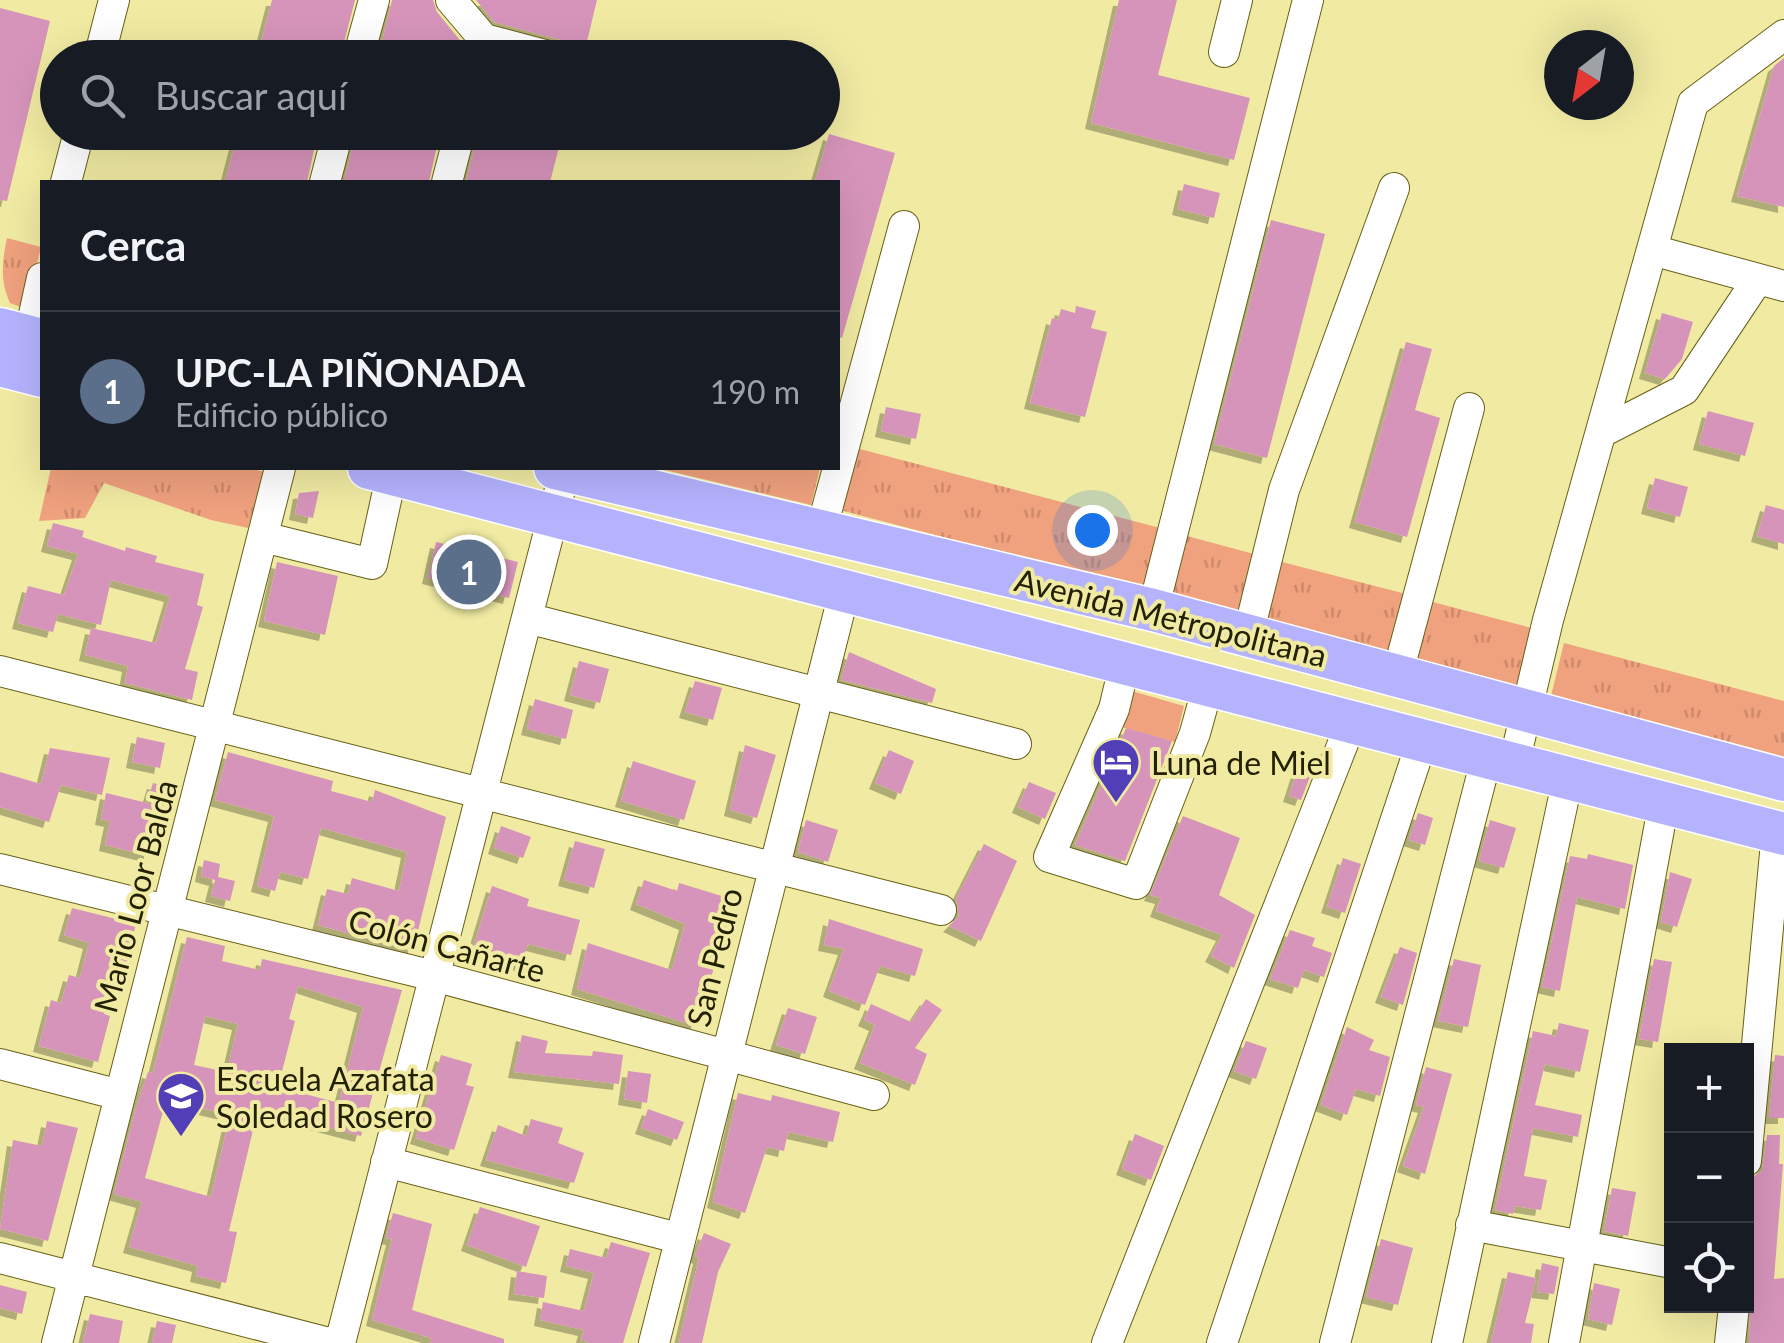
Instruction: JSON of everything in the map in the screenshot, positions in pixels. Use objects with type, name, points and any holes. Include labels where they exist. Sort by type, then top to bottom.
[{"type":"highway","points":[[385,470],[1780,833]]},
{"type":"highway","name":"Avenida Metropolitana","points":[[564,470],[1153,610],[1784,780]]},
{"type":"street","points":[[104,40],[114,0]]},
{"type":"street","points":[[363,40],[374,0]]},
{"type":"street","points":[[451,0],[476,40]]},
{"type":"street","points":[[1224,52],[1237,0]]},
{"type":"street","points":[[1153,610],[1308,0]]},
{"type":"street","points":[[1335,1343],[1500,760],[1525,709],[1693,103],[1784,35]]},
{"type":"street","points":[[67,180],[74,150]]},
{"type":"street","points":[[326,180],[333,150]]},
{"type":"street","points":[[447,180],[455,150]]},
{"type":"street","points":[[1248,635],[1284,490],[1394,188]]},
{"type":"street","points":[[840,465],[904,226]]},
{"type":"street","points":[[1602,432],[1684,390],[1771,282],[1652,250]]},
{"type":"street","points":[[1397,676],[1469,408]]},
{"type":"street","name":"Mario Loor Balda","points":[[57,1343],[280,470]]},
{"type":"street","points":[[264,536],[372,564],[385,470]]},
{"type":"street","points":[[340,1343],[555,516],[560,470]]},
{"type":"street","points":[[822,532],[839,470]]},
{"type":"street","name":"San Pedro","points":[[654,1343],[845,589]]},
{"type":"street","points":[[526,618],[1016,744]]},
{"type":"street","points":[[1125,663],[1114,709],[1049,857],[1136,884],[1195,733],[1208,686]]},
{"type":"street","points":[[0,671],[942,910]]},
{"type":"street","points":[[1106,1343],[1351,723]]},
{"type":"street","points":[[1222,1343],[1422,741]]},
{"type":"street","points":[[1447,1343],[1568,778]]},
{"type":"street","points":[[1564,1343],[1664,802]]},
{"type":"street","points":[[1749,1133],[1780,833]]},
{"type":"street","name":"Colón Cañarte","points":[[0,870],[434,976],[874,1096]]},
{"type":"street","points":[[0,1064],[120,1095]]},
{"type":"street","points":[[386,1162],[678,1238]]},
{"type":"street","points":[[1471,1225],[1664,1261]]},
{"type":"street","points":[[0,1258],[329,1343]]},
{"type":"street","points":[[1730,1343],[1733,1313]]},
{"type":"green space","points":[[7,238],[40,247],[26,309],[10,303],[3,264]]},
{"type":"green space","points":[[856,448],[1164,529],[1149,591],[840,510]]},
{"type":"green space","points":[[51,470],[265,472],[248,528],[211,520],[104,483],[85,518],[39,521]]},
{"type":"green space","points":[[665,470],[820,470],[811,505]]},
{"type":"green space","points":[[1187,536],[1254,554],[1238,615],[1170,597]]},
{"type":"green space","points":[[1282,562],[1406,594],[1390,656],[1266,624]]},
{"type":"green space","points":[[1429,601],[1535,629],[1519,690],[1413,662]]},
{"type":"green space","points":[[1564,643],[1784,701],[1784,766],[1549,704]]},
{"type":"green space","points":[[1128,690],[1184,706],[1175,742],[1118,726]]},
{"type":"building","points":[[272,0],[355,0],[345,40],[262,40]]},
{"type":"building","points":[[392,0],[433,0],[437,12],[460,40],[382,40]]},
{"type":"building","points":[[476,0],[597,0],[587,40],[561,40],[494,22]]},
{"type":"building","points":[[1119,0],[1177,0],[1158,75],[1250,98],[1234,160],[1091,123]]},
{"type":"building","points":[[0,8],[50,21],[45,40],[40,40],[40,63],[7,201],[0,200]]},
{"type":"building","points":[[1784,58],[1784,207],[1737,196],[1774,66]]},
{"type":"building","points":[[840,137],[895,153],[842,338],[840,180],[816,180],[824,150],[840,150]]},
{"type":"building","points":[[233,150],[314,150],[307,180],[226,180]]},
{"type":"building","points":[[352,150],[436,150],[429,180],[344,180]]},
{"type":"building","points":[[474,150],[558,150],[551,180],[466,180]]},
{"type":"building","points":[[1184,184],[1220,193],[1214,218],[1178,209]]},
{"type":"building","points":[[1271,220],[1325,234],[1267,458],[1214,444]]},
{"type":"building","points":[[1076,306],[1096,311],[1091,328],[1107,332],[1085,417],[1030,403],[1052,318],[1058,320],[1061,309],[1075,313]]},
{"type":"building","points":[[1662,313],[1693,322],[1682,359],[1665,379],[1645,373]]},
{"type":"building","points":[[1406,342],[1432,349],[1415,410],[1440,418],[1407,537],[1355,522]]},
{"type":"building","points":[[886,407],[921,414],[916,439],[881,431]]},
{"type":"building","points":[[1708,411],[1754,423],[1745,456],[1699,444]]},
{"type":"building","points":[[1655,478],[1688,487],[1680,517],[1647,508]]},
{"type":"building","points":[[319,491],[313,518],[295,514],[299,493]]},
{"type":"building","points":[[1766,505],[1784,510],[1784,544],[1757,536]]},
{"type":"building","points":[[53,523],[84,531],[82,537],[125,551],[126,547],[157,556],[155,562],[204,574],[197,605],[203,607],[185,669],[198,672],[192,700],[125,683],[128,666],[85,655],[91,628],[156,643],[170,596],[111,580],[101,625],[58,614],[53,632],[18,623],[28,586],[64,595],[78,554],[47,546]]},
{"type":"building","points":[[436,542],[518,562],[509,598],[428,578]]},
{"type":"building","points":[[277,562],[338,576],[325,635],[264,621]]},
{"type":"building","points":[[849,652],[936,689],[932,703],[841,680]]},
{"type":"building","points":[[579,661],[609,669],[600,703],[570,695]]},
{"type":"building","points":[[695,681],[722,688],[713,720],[685,712]]},
{"type":"building","points":[[535,699],[573,710],[566,739],[527,729]]},
{"type":"building","points":[[1126,728],[1172,741],[1125,861],[1075,845]]},
{"type":"building","points":[[137,737],[165,743],[160,768],[132,762]]},
{"type":"building","points":[[745,745],[776,755],[757,818],[730,810]]},
{"type":"building","points":[[50,748],[110,758],[102,795],[61,785],[49,822],[0,807],[0,772],[41,784]]},
{"type":"building","points":[[889,750],[914,761],[901,794],[875,783]]},
{"type":"building","points":[[228,752],[333,781],[331,791],[372,802],[375,790],[446,817],[413,951],[318,925],[327,889],[348,894],[352,878],[399,891],[407,852],[321,828],[308,879],[280,872],[275,891],[257,886],[274,816],[215,800]]},
{"type":"building","points":[[1302,756],[1316,761],[1301,800],[1289,796]]},
{"type":"building","points":[[633,761],[696,781],[684,820],[621,801]]},
{"type":"building","points":[[1029,782],[1056,793],[1045,819],[1018,807]]},
{"type":"building","points":[[153,783],[173,788],[169,804],[148,799]]},
{"type":"building","points":[[106,793],[160,806],[149,856],[105,845],[110,821],[101,819]]},
{"type":"building","points":[[1418,813],[1433,818],[1425,845],[1409,840]]},
{"type":"building","points":[[1183,816],[1240,838],[1219,895],[1255,915],[1234,968],[1211,956],[1222,935],[1156,911],[1161,898],[1150,895]]},
{"type":"building","points":[[806,820],[838,830],[828,862],[798,852]]},
{"type":"building","points":[[1490,820],[1516,828],[1504,868],[1479,861]]},
{"type":"building","points":[[501,826],[531,837],[523,858],[494,848]]},
{"type":"building","points":[[575,841],[605,849],[594,888],[564,880]]},
{"type":"building","points":[[984,844],[1017,861],[981,941],[949,926],[959,916],[956,899]]},
{"type":"building","points":[[1588,854],[1633,865],[1625,909],[1577,897],[1560,991],[1542,987],[1570,856],[1587,859]]},
{"type":"building","points":[[1343,858],[1361,864],[1345,913],[1327,907]]},
{"type":"building","points":[[204,860],[220,864],[218,877],[235,881],[230,901],[211,896],[215,880],[201,876]]},
{"type":"building","points":[[1670,872],[1692,879],[1677,927],[1661,922]]},
{"type":"building","points":[[644,880],[677,891],[679,883],[735,900],[696,1026],[577,989],[588,943],[672,970],[685,924],[636,904]]},
{"type":"building","points":[[492,886],[529,899],[527,906],[580,920],[571,955],[528,944],[521,965],[473,949]]},
{"type":"building","points":[[72,908],[136,924],[122,981],[114,980],[104,1014],[110,1016],[98,1062],[39,1046],[51,1000],[61,1003],[69,975],[80,978],[89,943],[64,935]]},
{"type":"building","points":[[829,919],[923,949],[915,976],[880,966],[865,1005],[829,991],[844,949],[824,945]]},
{"type":"building","points":[[1290,930],[1315,938],[1312,946],[1332,953],[1324,977],[1304,970],[1298,988],[1270,979]]},
{"type":"building","points":[[187,937],[225,946],[222,961],[260,970],[262,959],[402,990],[361,1136],[258,1109],[229,1231],[237,1232],[226,1283],[196,1276],[198,1266],[129,1247],[142,1202],[114,1194],[136,1108],[148,1072],[153,1073]],"holes":[[[298,986],[363,1007],[339,1103],[278,1087],[295,1021],[289,1019]],[[205,1016],[238,1024],[227,1072],[194,1065]],[[166,1100],[230,1115],[211,1197],[145,1178]]]},
{"type":"building","points":[[1400,947],[1417,953],[1403,1005],[1381,997]]},
{"type":"building","points":[[1454,959],[1481,965],[1468,1027],[1438,1021]]},
{"type":"building","points":[[1654,959],[1672,962],[1658,1042],[1639,1039]]},
{"type":"building","points":[[926,999],[942,1010],[915,1048],[927,1054],[915,1085],[860,1063],[875,1025],[864,1020],[871,1004],[911,1022]]},
{"type":"building","points":[[788,1008],[817,1017],[805,1054],[776,1045]]},
{"type":"building","points":[[1559,1023],[1589,1030],[1580,1072],[1545,1064],[1535,1105],[1582,1115],[1578,1137],[1533,1128],[1524,1176],[1547,1180],[1541,1210],[1515,1206],[1513,1214],[1495,1210],[1533,1031],[1556,1036]]},
{"type":"building","points":[[1347,1027],[1374,1040],[1369,1050],[1390,1057],[1380,1096],[1356,1089],[1347,1115],[1321,1105]]},
{"type":"building","points":[[522,1035],[548,1041],[545,1053],[592,1056],[593,1051],[623,1055],[619,1084],[514,1072]]},
{"type":"building","points":[[1246,1041],[1267,1048],[1256,1079],[1234,1071]]},
{"type":"building","points":[[441,1055],[472,1064],[466,1085],[474,1087],[454,1150],[416,1138]]},
{"type":"building","points":[[1775,1055],[1784,1056],[1784,1118],[1769,1118]]},
{"type":"building","points":[[1426,1067],[1452,1074],[1425,1174],[1403,1166],[1424,1107],[1416,1105]]},
{"type":"building","points":[[628,1071],[651,1074],[647,1103],[624,1099]]},
{"type":"building","points":[[738,1093],[771,1101],[772,1095],[840,1112],[833,1142],[788,1132],[784,1151],[767,1147],[745,1213],[713,1202]]},
{"type":"building","points":[[648,1109],[684,1122],[677,1140],[641,1128]]},
{"type":"building","points":[[531,1119],[563,1128],[558,1143],[584,1153],[574,1183],[486,1160],[498,1125],[526,1136]]},
{"type":"building","points":[[47,1121],[78,1128],[48,1241],[0,1229],[13,1140],[42,1146]]},
{"type":"building","points":[[1135,1134],[1164,1146],[1151,1180],[1122,1169]]},
{"type":"building","points":[[1767,1135],[1780,1135],[1779,1164],[1783,1164],[1774,1279],[1784,1278],[1784,1343],[1749,1343],[1750,1313],[1754,1313],[1754,1176],[1762,1171]]},
{"type":"building","points":[[1612,1188],[1636,1192],[1628,1236],[1604,1231]]},
{"type":"building","points":[[480,1207],[540,1226],[526,1267],[467,1245]]},
{"type":"building","points":[[393,1213],[432,1224],[412,1310],[504,1339],[504,1343],[430,1343],[431,1338],[372,1320],[392,1239],[386,1238]]},
{"type":"building","points":[[704,1233],[731,1244],[718,1272],[702,1343],[679,1343],[699,1258],[695,1256]]},
{"type":"building","points":[[1381,1239],[1413,1248],[1398,1305],[1366,1297]]},
{"type":"building","points":[[611,1242],[650,1253],[623,1343],[590,1343],[581,1340],[584,1330],[540,1320],[543,1302],[584,1311],[594,1273],[566,1266],[570,1249],[606,1258]]},
{"type":"building","points":[[1542,1263],[1559,1267],[1554,1294],[1537,1292]]},
{"type":"building","points":[[517,1271],[547,1276],[544,1298],[514,1294]]},
{"type":"building","points":[[1508,1272],[1536,1278],[1525,1323],[1534,1324],[1531,1343],[1491,1343]]},
{"type":"building","points":[[1594,1283],[1620,1289],[1612,1325],[1588,1319]]},
{"type":"building","points":[[0,1285],[27,1292],[22,1314],[0,1308]]},
{"type":"building","points":[[90,1314],[123,1321],[119,1343],[83,1343]]},
{"type":"building","points":[[157,1321],[176,1325],[172,1343],[152,1343]]},
{"type":"place","name":"UPC-LA PIÑONADA","points":[[469,572]]},
{"type":"place","name":"Luna de Miel","points":[[1116,804]]},
{"type":"place","name":"Escuela Azafata Soledad Rosero","points":[[181,1138]]}]
